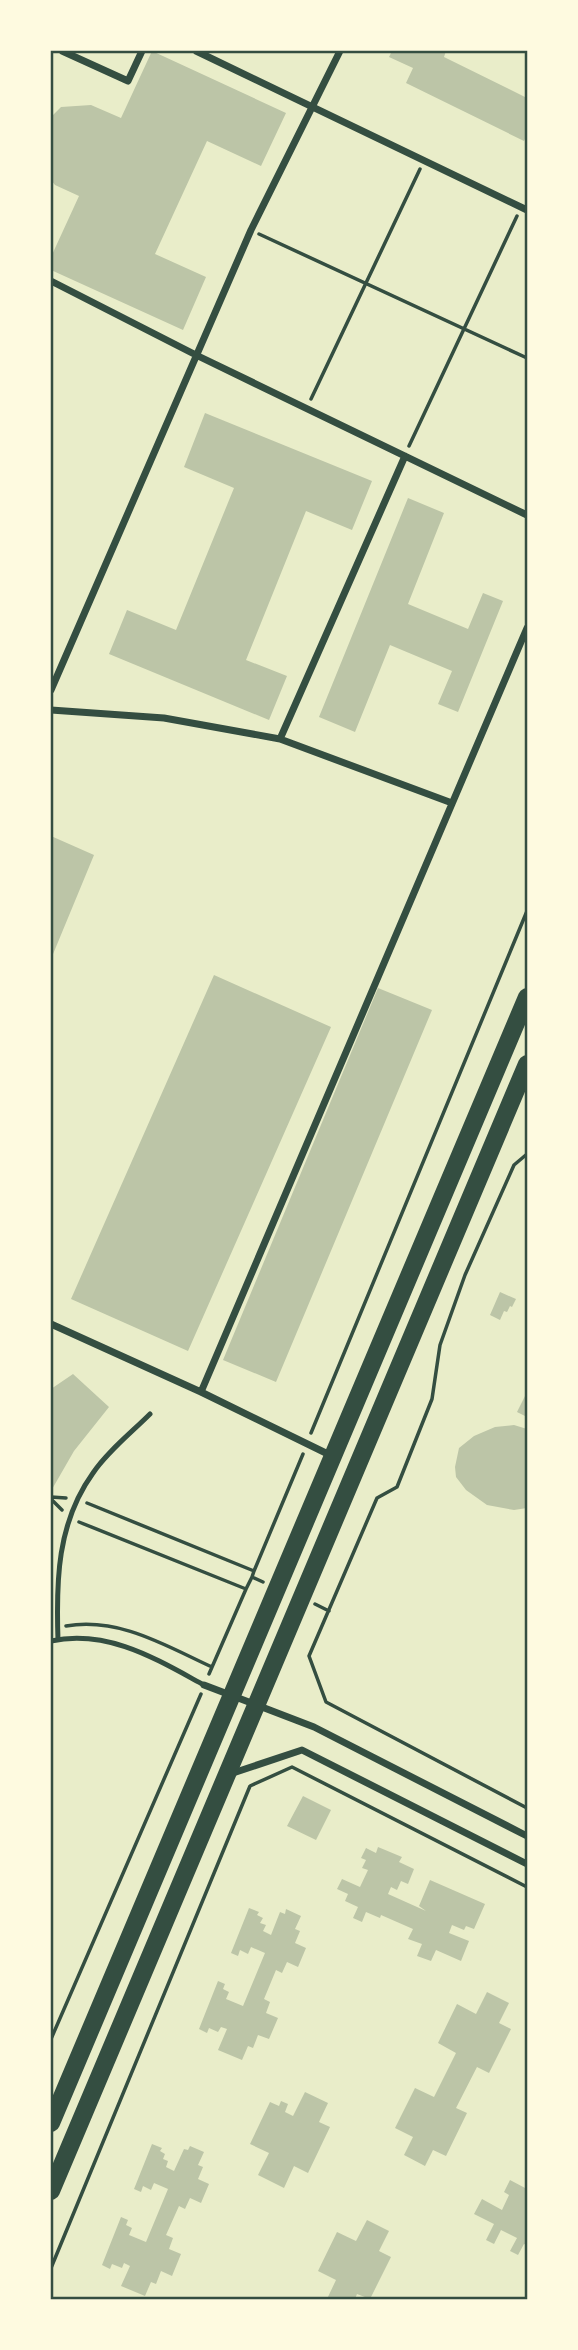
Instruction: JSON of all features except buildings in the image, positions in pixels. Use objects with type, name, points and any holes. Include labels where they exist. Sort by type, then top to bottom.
[{"type":"main road","points":[[51,2123],[527,997]]},
{"type":"main road","points":[[51,2191],[527,1064]]},
{"type":"street","points":[[62,51],[128,81],[142,51]]},
{"type":"street","points":[[196,51],[524,209]]},
{"type":"street","points":[[51,690],[251,230],[340,51]]},
{"type":"street","points":[[51,281],[306,409],[527,515]]},
{"type":"street","points":[[280,739],[405,456]]},
{"type":"street","points":[[201,1392],[527,628]]},
{"type":"street","points":[[51,709],[164,718],[280,739],[453,803]]},
{"type":"street","points":[[51,1324],[333,1456]]},
{"type":"street","points":[[204,1685],[314,1727],[527,1836]]},
{"type":"street","points":[[226,1775],[302,1750],[527,1864]]},
{"type":"lane","points":[[58,1640],[57,1581],[60,1549],[70,1518],[94,1472],[150,1414]]},
{"type":"lane","points":[[51,1641],[92,1638],[122,1645],[204,1685]]},
{"type":"path","points":[[306,409],[424,161]]},
{"type":"path","points":[[405,456],[463,329],[524,209]]},
{"type":"path","points":[[251,230],[527,358]]},
{"type":"path","points":[[51,2039],[252,1577],[527,911]]},
{"type":"path","points":[[527,1154],[514,1166],[465,1275],[440,1345],[432,1399],[397,1487],[377,1498],[309,1656],[326,1702],[527,1808]]},
{"type":"path","points":[[51,1498],[78,1500],[254,1571]]},
{"type":"path","points":[[51,1498],[70,1518],[246,1589]]},
{"type":"path","points":[[252,1577],[277,1588]]},
{"type":"path","points":[[301,1598],[329,1611]]},
{"type":"path","points":[[51,2268],[250,1786],[292,1767],[527,1888]]}]
